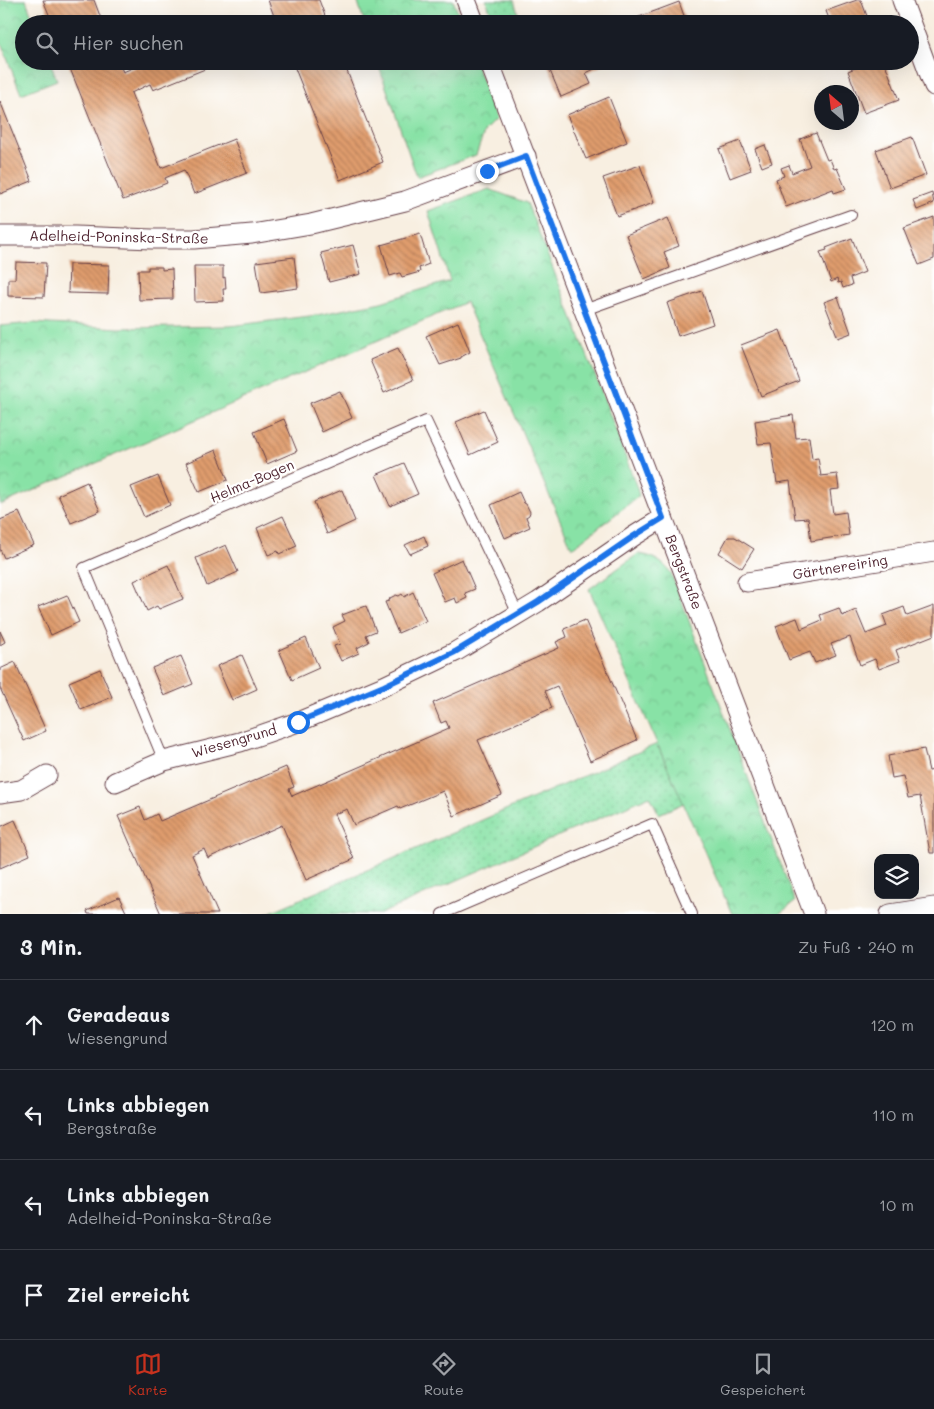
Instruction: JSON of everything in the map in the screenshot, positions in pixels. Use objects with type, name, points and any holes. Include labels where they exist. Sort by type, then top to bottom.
[{"type":"street","points":[[466,0],[472,15]]},
{"type":"street","points":[[902,0],[908,15]]},
{"type":"street","points":[[919,46],[934,86]]},
{"type":"street","name":"Bergstraße","points":[[493,70],[814,914]]},
{"type":"street","name":"Adelheid-Poninska-Straße","points":[[0,236],[75,236],[152,240],[194,239],[252,234],[311,224],[405,201],[526,156]]},
{"type":"street","name":"Wiesengrund","points":[[115,782],[164,761],[240,742],[298,722],[384,686],[455,652],[546,596],[663,518]]},
{"type":"street","name":"Gärtnereiring","points":[[747,582],[934,552]]},
{"type":"street","points":[[0,793],[21,790],[48,775]]},
{"type":"street","points":[[890,914],[934,907]]},
{"type":"lane","points":[[584,310],[851,215]]},
{"type":"lane","name":"Helma-Bogen","points":[[164,761],[84,568],[426,421],[518,614]]},
{"type":"lane","points":[[442,914],[652,824],[692,914]]},
{"type":"green space","points":[[0,0],[26,0],[32,15],[15,15],[15,70],[53,70],[57,80],[21,94],[0,40]]},
{"type":"green space","points":[[357,0],[453,0],[459,15],[362,15]]},
{"type":"green space","points":[[486,0],[514,0],[518,15],[492,15]]},
{"type":"green space","points":[[380,70],[478,70],[496,119],[485,130],[476,155],[417,177]]},
{"type":"green space","points":[[489,189],[527,203],[599,385],[639,496],[572,548],[466,302],[0,505],[0,326],[33,323],[119,328],[230,326],[317,315],[381,302],[450,281],[428,211]]},
{"type":"green space","points":[[638,554],[657,560],[671,573],[795,902],[778,914],[732,914],[589,589]]},
{"type":"green space","points":[[657,744],[684,803],[659,814],[650,796],[380,914],[266,914]]},
{"type":"building","points":[[43,0],[94,0],[100,15],[49,15]]},
{"type":"building","points":[[268,0],[319,0],[325,15],[274,15]]},
{"type":"building","points":[[861,0],[867,15],[828,15],[826,11]]},
{"type":"building","points":[[679,2],[684,15],[644,15]]},
{"type":"building","points":[[71,70],[122,70],[123,72],[128,70],[203,70],[153,90],[150,84],[131,93],[161,168],[234,139],[247,173],[194,194],[184,170],[165,178],[167,183],[123,200]]},
{"type":"building","points":[[296,70],[347,70],[383,162],[340,180]]},
{"type":"building","points":[[550,70],[592,70],[586,73],[591,84],[561,97]]},
{"type":"building","points":[[887,70],[899,100],[864,113],[859,100],[859,85],[853,85],[848,71]]},
{"type":"building","points":[[609,97],[627,142],[586,159],[567,115]]},
{"type":"building","points":[[0,101],[32,181],[0,194]]},
{"type":"building","points":[[816,133],[827,160],[830,159],[834,169],[837,168],[846,189],[834,193],[833,189],[786,207],[776,179],[784,176],[781,168],[789,165],[792,173],[810,166],[800,139]]},
{"type":"building","points":[[912,137],[926,175],[890,188],[876,150]]},
{"type":"building","points":[[740,141],[751,170],[730,178],[719,149]]},
{"type":"building","points":[[765,145],[772,163],[762,167],[755,149]]},
{"type":"building","points":[[640,165],[654,203],[617,216],[603,178]]},
{"type":"building","points":[[932,193],[934,203],[917,210],[913,200]]},
{"type":"building","points":[[934,217],[934,259],[919,265],[904,228]]},
{"type":"building","points":[[668,218],[679,246],[664,252],[670,268],[644,279],[626,235]]},
{"type":"building","points":[[420,234],[429,264],[419,268],[420,272],[402,277],[400,273],[390,276],[381,245]]},
{"type":"building","points":[[852,238],[865,272],[850,278],[852,285],[843,288],[841,282],[838,283],[837,279],[831,282],[820,252]]},
{"type":"building","points":[[353,245],[361,274],[329,282],[321,253]]},
{"type":"building","points":[[294,257],[298,288],[261,293],[256,262]]},
{"type":"building","points":[[16,262],[46,263],[44,297],[8,296],[8,279],[15,279]]},
{"type":"building","points":[[69,264],[109,265],[108,294],[68,293]]},
{"type":"building","points":[[194,266],[223,266],[223,278],[225,277],[226,289],[223,289],[224,301],[195,302]]},
{"type":"building","points":[[148,267],[162,267],[162,270],[172,269],[173,299],[139,300],[138,270],[148,270]]},
{"type":"building","points":[[702,291],[713,324],[678,336],[667,303]]},
{"type":"building","points":[[838,297],[851,333],[838,338],[824,302]]},
{"type":"building","points":[[458,322],[470,352],[461,358],[440,365],[426,336]]},
{"type":"building","points":[[780,330],[799,381],[761,396],[741,345]]},
{"type":"building","points":[[398,348],[413,380],[384,393],[370,360]]},
{"type":"building","points":[[340,391],[352,418],[322,432],[310,403]]},
{"type":"building","points":[[484,410],[498,442],[470,455],[456,422]]},
{"type":"building","points":[[793,415],[796,438],[809,437],[812,459],[818,458],[821,476],[837,474],[839,489],[830,490],[833,514],[846,512],[849,535],[811,541],[808,518],[795,519],[790,481],[777,483],[771,443],[758,444],[755,421]]},
{"type":"building","points":[[284,419],[297,451],[267,464],[254,432]]},
{"type":"building","points":[[216,450],[228,480],[199,492],[186,463]]},
{"type":"building","points":[[404,463],[418,494],[390,506],[376,475]]},
{"type":"building","points":[[158,476],[170,505],[144,517],[131,487]]},
{"type":"building","points":[[87,482],[100,511],[71,523],[58,495]]},
{"type":"building","points":[[342,490],[355,521],[327,534],[314,502]]},
{"type":"building","points":[[519,492],[530,512],[526,517],[530,527],[505,538],[491,505]]},
{"type":"building","points":[[19,512],[34,545],[4,558],[0,549],[0,520]]},
{"type":"building","points":[[283,516],[297,546],[279,554],[278,551],[268,555],[257,528]]},
{"type":"building","points":[[424,536],[428,546],[410,554],[405,545]]},
{"type":"building","points":[[728,537],[735,537],[754,549],[742,568],[719,553]]},
{"type":"building","points":[[226,545],[238,572],[207,586],[196,558]]},
{"type":"building","points":[[462,559],[475,589],[465,593],[467,598],[457,603],[455,598],[445,602],[432,573]]},
{"type":"building","points":[[168,565],[183,599],[159,609],[157,606],[147,611],[134,581]]},
{"type":"building","points":[[413,592],[426,621],[398,633],[385,602],[396,595],[402,594],[404,597]]},
{"type":"building","points":[[67,595],[79,622],[51,635],[38,607]]},
{"type":"building","points":[[366,606],[376,631],[366,635],[369,642],[357,648],[359,653],[341,661],[334,646],[340,644],[333,627],[345,621],[342,615]]},
{"type":"building","points":[[934,606],[934,635],[896,650],[900,661],[879,669],[875,659],[860,665],[850,637],[831,644],[836,655],[815,663],[810,652],[789,660],[776,626],[797,618],[801,629],[822,620],[820,615],[839,608],[842,616],[856,610],[866,634],[887,626],[883,615],[904,607],[907,616]]},
{"type":"building","points":[[585,620],[637,740],[590,761],[557,686],[545,691],[552,708],[478,740],[502,795],[454,816],[443,791],[400,809],[398,806],[354,825],[347,809],[334,814],[354,859],[306,880],[282,825],[208,858],[204,849],[192,855],[218,914],[161,914],[118,816],[140,807],[145,820],[157,814],[160,821],[286,767],[294,787],[289,789],[292,796],[449,728],[446,721],[441,723],[433,703],[559,648],[556,642],[567,637],[564,629]]},
{"type":"building","points":[[0,631],[5,642],[0,645]]},
{"type":"building","points":[[306,638],[319,668],[292,680],[279,650]]},
{"type":"building","points":[[242,655],[257,689],[232,700],[217,666]]},
{"type":"building","points":[[181,656],[193,684],[164,696],[152,668]]},
{"type":"building","points":[[15,662],[46,731],[24,741],[0,688],[0,669]]},
{"type":"building","points":[[100,669],[112,697],[81,710],[69,682]]},
{"type":"building","points":[[924,749],[929,771],[934,770],[934,853],[930,853],[920,796],[908,798],[903,776],[892,778],[888,756]]},
{"type":"building","points":[[15,820],[30,855],[0,868],[0,827]]},
{"type":"building","points":[[119,897],[127,914],[88,914],[87,911]]},
{"type":"route","points":[[298,722],[384,686],[455,652],[538,602],[663,518],[526,156],[487,171]]}]
